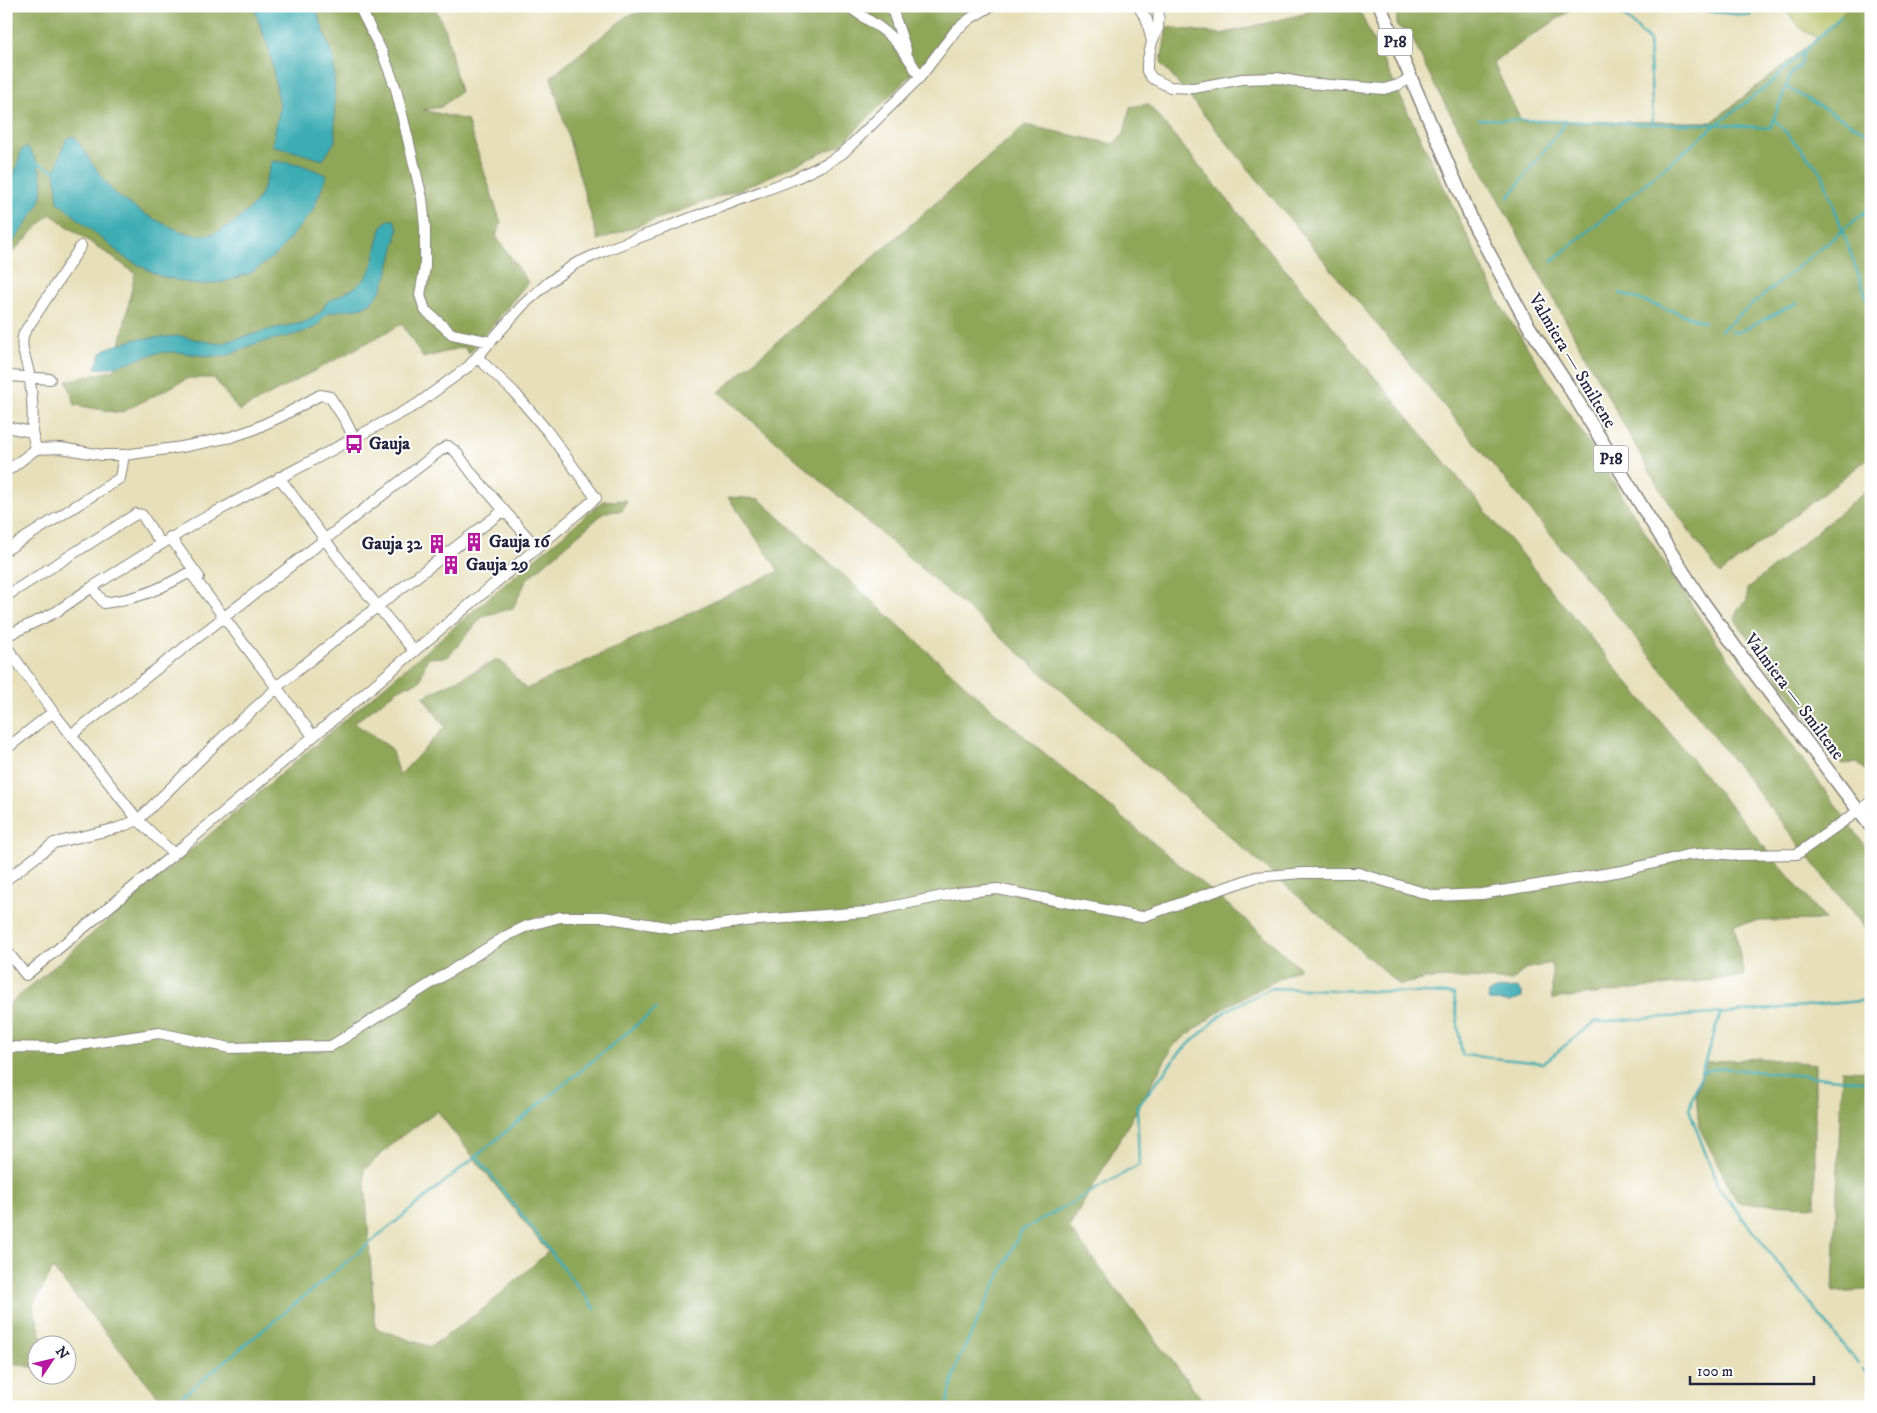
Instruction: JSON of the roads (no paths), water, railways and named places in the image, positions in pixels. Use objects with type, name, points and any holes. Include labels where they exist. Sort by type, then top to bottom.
[{"type":"main road","name":"Valmiera — Smiltene","points":[[1380,6],[1476,227],[1528,325],[1567,384],[1648,518],[1700,598],[1751,670],[1871,827]]},
{"type":"street","points":[[359,6],[383,54],[396,89],[422,198],[425,227],[425,267],[420,295],[425,310],[452,334],[491,342]]},
{"type":"street","points":[[848,6],[884,30],[902,49],[920,77]]},
{"type":"street","points":[[891,6],[910,61]]},
{"type":"street","points":[[6,636],[56,612],[170,537],[416,405],[448,384],[478,358],[523,305],[549,282],[575,264],[606,250],[750,198],[792,180],[843,153],[920,77],[956,30],[971,18],[992,6]]},
{"type":"street","points":[[1138,6],[1147,20],[1152,42]]},
{"type":"street","points":[[1159,6],[1158,28],[1152,42],[1147,70],[1152,78],[1170,86],[1194,88],[1242,79],[1277,78],[1305,83],[1384,89],[1398,85],[1411,78]]},
{"type":"street","points":[[36,449],[32,432],[33,402],[21,342],[24,333],[81,246]]},
{"type":"street","points":[[6,950],[26,975],[174,854],[596,498],[548,432],[514,392],[478,358]]},
{"type":"street","points":[[6,374],[10,376],[50,379]]},
{"type":"street","points":[[6,472],[36,449],[61,448],[102,455],[124,455],[182,447],[235,436],[284,416],[320,396],[330,397],[354,438]]},
{"type":"street","points":[[6,427],[32,432]]},
{"type":"street","points":[[71,734],[448,446],[456,452],[503,511],[537,548]]},
{"type":"street","points":[[6,550],[120,478],[124,455]]},
{"type":"street","points":[[279,477],[325,540],[414,652]]},
{"type":"street","points":[[6,880],[54,843],[118,828],[138,820],[278,686],[378,606],[503,511]]},
{"type":"street","points":[[6,596],[136,514],[142,515],[161,544]]},
{"type":"street","points":[[170,537],[226,616],[315,734]]},
{"type":"street","points":[[92,587],[104,603],[130,600],[157,590],[190,572],[226,616]]},
{"type":"street","points":[[6,646],[53,712],[138,820],[174,854]]},
{"type":"street","points":[[6,750],[53,712]]},
{"type":"street","points":[[6,1047],[60,1048],[158,1034],[230,1048],[331,1046],[508,935],[527,926],[560,917],[604,917],[672,928],[703,927],[745,921],[866,912],[957,893],[997,889],[1141,917],[1256,877],[1302,874],[1358,873],[1434,896],[1482,894],[1622,871],[1687,855],[1711,853],[1737,855],[1797,854],[1871,802]]},
{"type":"water","points":[[253,6],[315,6],[334,60],[335,141],[323,160],[272,145],[280,107],[269,49]]},
{"type":"water","points":[[74,136],[106,183],[121,198],[158,221],[193,234],[205,235],[220,231],[243,215],[259,197],[272,161],[299,164],[327,175],[313,210],[278,253],[251,273],[224,282],[197,285],[160,276],[125,258],[58,202],[55,171],[66,139]]},
{"type":"water","points":[[27,147],[38,164],[42,178],[41,199],[31,218],[6,252],[6,200],[22,149]]},
{"type":"water","points":[[394,220],[398,229],[390,263],[382,289],[373,301],[367,305],[330,313],[316,327],[255,344],[227,355],[207,356],[166,352],[108,368],[95,368],[101,353],[107,348],[136,339],[179,336],[219,344],[275,328],[302,323],[313,318],[321,312],[327,302],[354,288],[365,279],[372,267],[381,229],[384,223]]},
{"type":"water","points":[[1517,988],[1522,992],[1522,998],[1510,1002],[1490,1001],[1488,999],[1489,992]]},
{"type":"waterway","points":[[1614,6],[1649,40],[1653,124],[1717,124],[1770,128],[1791,74],[1801,65],[1803,54]]},
{"type":"waterway","points":[[1664,6],[1751,16]]},
{"type":"waterway","points":[[1552,261],[1717,124],[1767,86],[1841,16]]},
{"type":"waterway","points":[[1786,87],[1871,135]]},
{"type":"waterway","points":[[1479,119],[1653,124]]},
{"type":"waterway","points":[[1774,119],[1822,173],[1871,310]]},
{"type":"waterway","points":[[1508,198],[1567,121]]},
{"type":"waterway","points":[[37,163],[55,171]]},
{"type":"waterway","points":[[1721,330],[1871,207]]},
{"type":"waterway","points":[[1620,293],[1705,322]]},
{"type":"waterway","points":[[1731,331],[1737,333],[1797,303]]},
{"type":"waterway","points":[[946,1407],[958,1361],[1021,1231],[1139,1165],[1137,1107],[1180,1052],[1227,1010],[1272,988],[1454,994],[1462,1055],[1543,1063],[1595,1022],[1728,1013],[1871,1000]]},
{"type":"waterway","points":[[169,1407],[656,1009]]},
{"type":"waterway","points":[[1721,1013],[1689,1109],[1718,1187],[1858,1364]]},
{"type":"waterway","points":[[1701,1072],[1721,1068],[1871,1082]]},
{"type":"waterway","points":[[476,1156],[595,1309]]},
{"type":"waterway","points":[[1863,1369],[1871,1376]]},
{"type":"place","name":"Gauja","points":[[354,444]]},
{"type":"place","name":"Gauja 16","points":[[474,542]]},
{"type":"place","name":"Gauja 32","points":[[437,544]]},
{"type":"place","name":"Gauja 29","points":[[451,565]]}]
